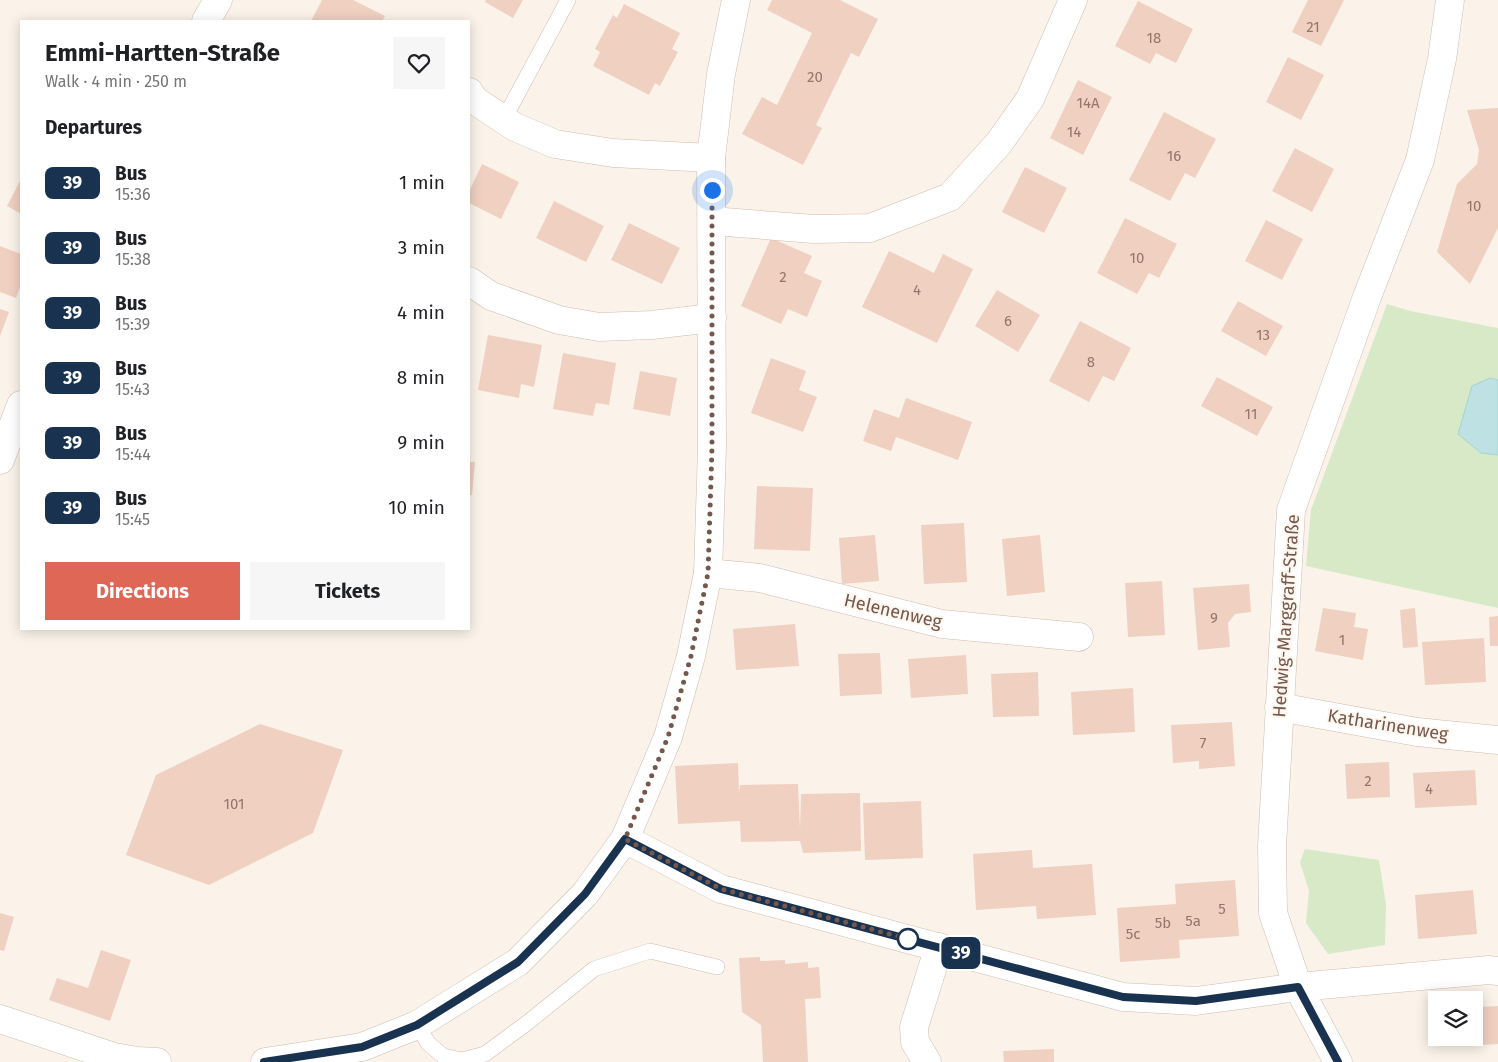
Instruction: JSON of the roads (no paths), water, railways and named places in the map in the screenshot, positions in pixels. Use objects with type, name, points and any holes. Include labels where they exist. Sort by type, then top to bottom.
[{"type":"street","points":[[207,20],[218,0]]},
{"type":"street","points":[[264,1062],[362,1047],[417,1025],[518,962],[585,894],[625,839],[668,737],[691,656],[708,573],[712,448],[711,158],[721,74],[736,0]]},
{"type":"street","points":[[712,221],[814,230],[870,228],[950,197],[999,143],[1030,99],[1073,0]]},
{"type":"street","name":"Hedwig-Marggraff-Straße","points":[[1338,1062],[1298,987],[1273,913],[1272,846],[1291,510],[1367,297],[1420,160],[1442,59],[1450,0]]},
{"type":"street","points":[[470,94],[474,100],[516,127],[555,144],[613,153],[711,158]]},
{"type":"street","points":[[470,282],[492,296],[559,320],[599,328],[652,325],[712,318]]},
{"type":"street","points":[[0,460],[20,408]]},
{"type":"street","name":"Helenenweg","points":[[708,573],[760,578],[942,624],[1079,637]]},
{"type":"street","name":"Katharinenweg","points":[[1279,707],[1417,732],[1498,740]]},
{"type":"street","points":[[625,839],[721,889],[1123,997],[1196,1001],[1298,987],[1488,970],[1498,971]]},
{"type":"street","points":[[927,1062],[915,1042],[914,1027],[939,947]]},
{"type":"street","points":[[0,1019],[114,1057],[143,1062]]},
{"type":"lane","points":[[504,119],[568,0]]},
{"type":"lane","points":[[417,1025],[428,1043],[442,1059],[462,1060],[485,1054],[594,969],[650,951],[717,967]]},
{"type":"water","points":[[1490,378],[1498,380],[1498,455],[1481,453],[1458,434],[1472,386]]}]
